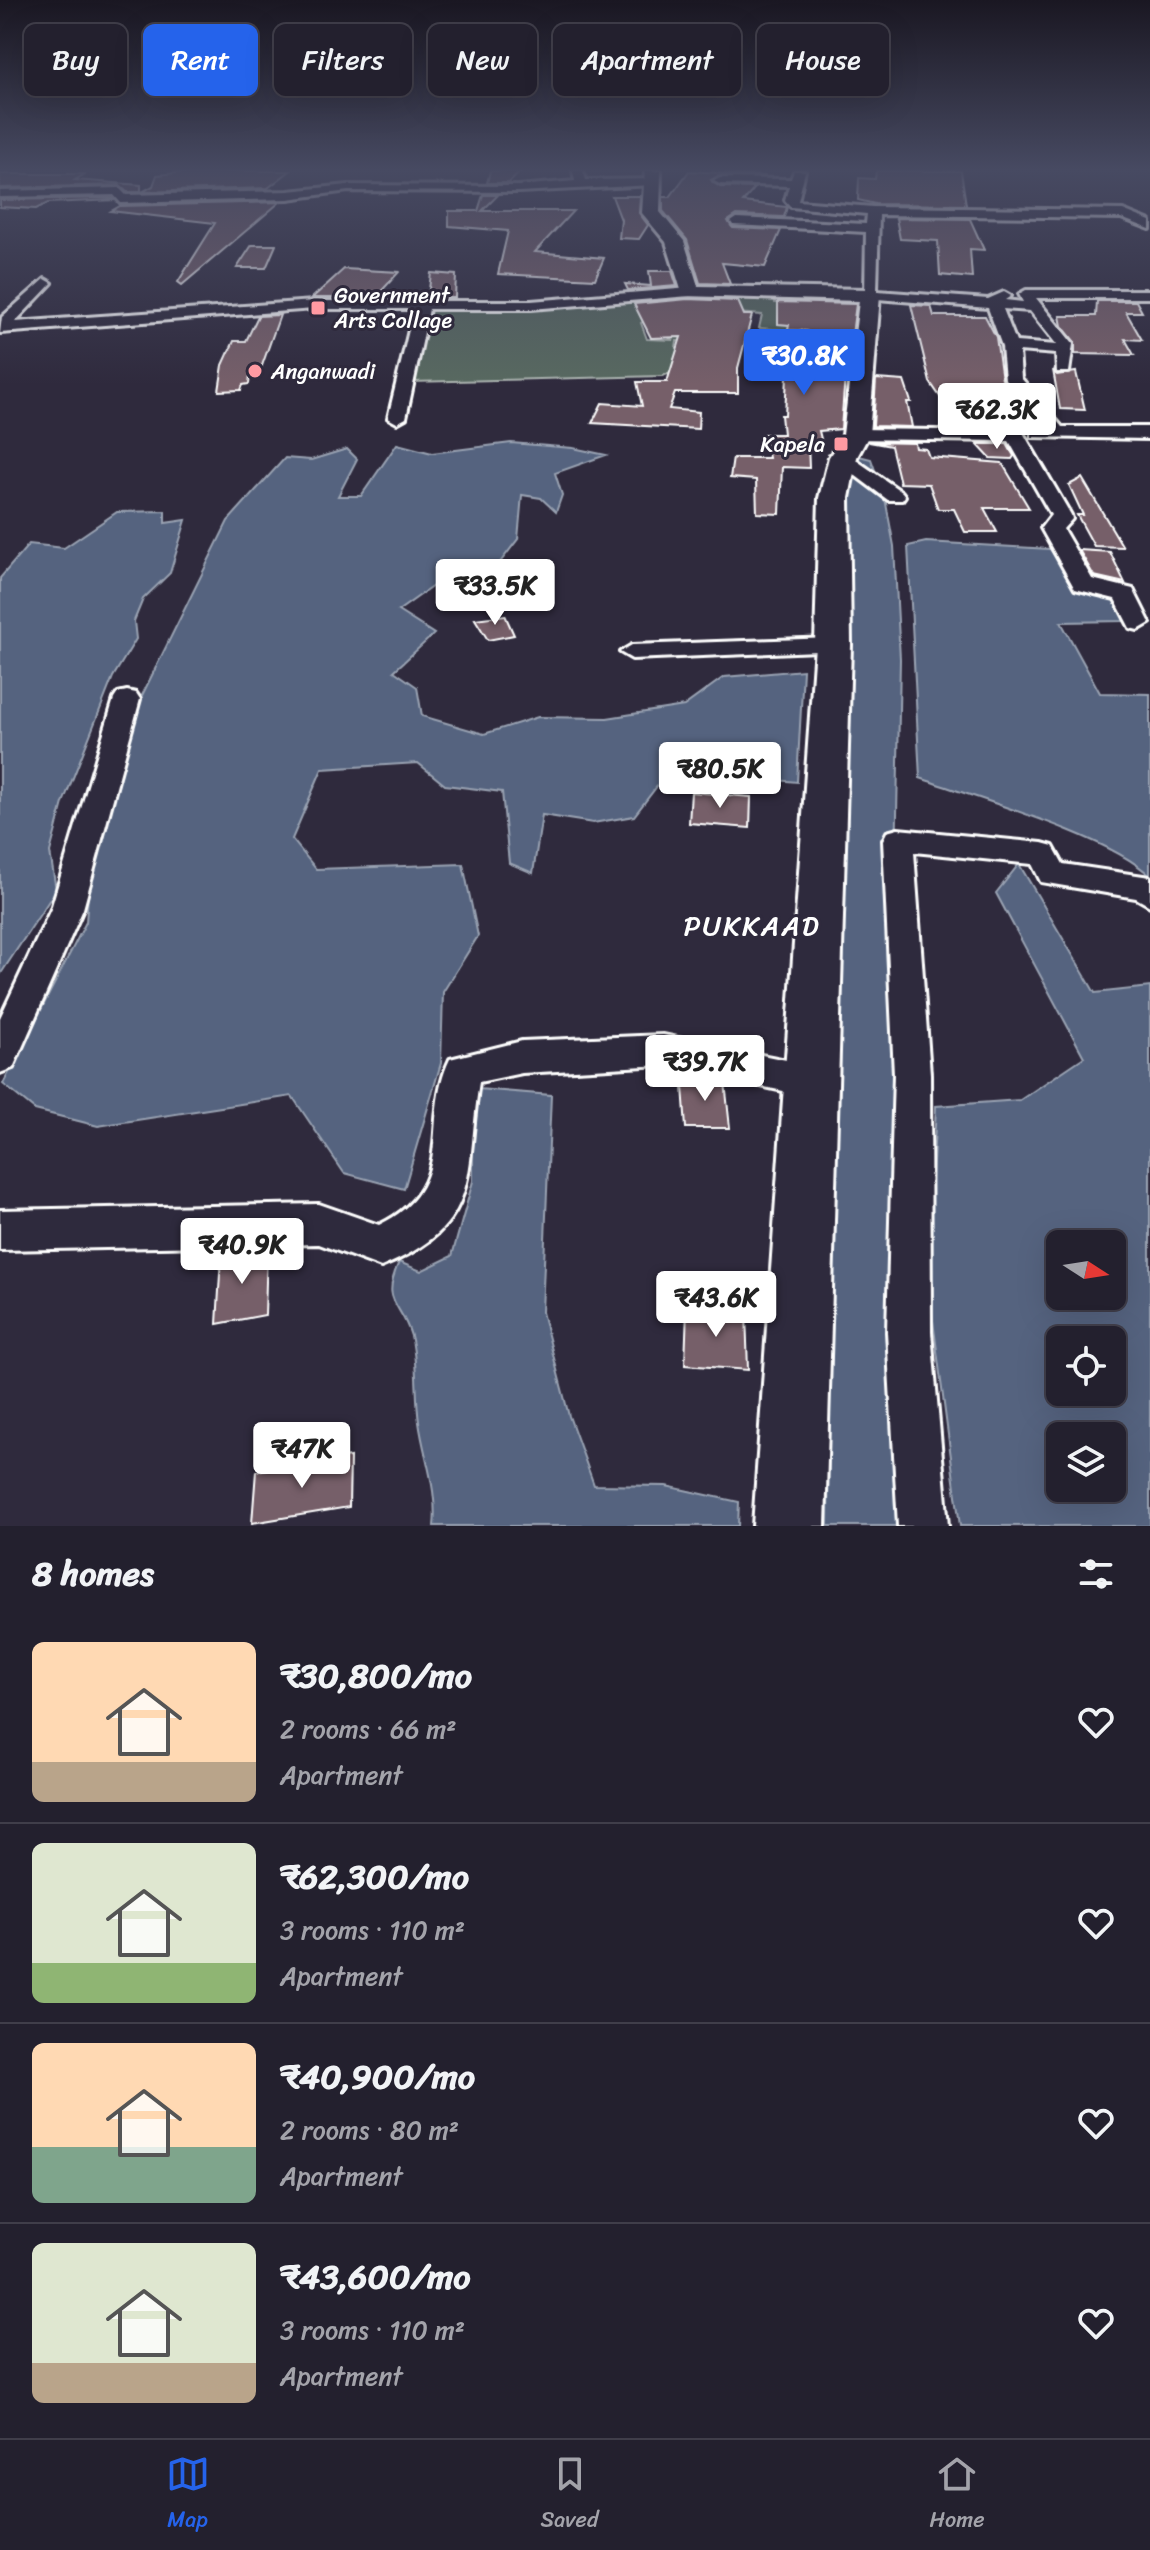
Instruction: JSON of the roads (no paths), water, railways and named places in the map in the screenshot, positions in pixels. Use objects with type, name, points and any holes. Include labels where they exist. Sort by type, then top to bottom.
[{"type":"street","points":[[675,242],[690,292]]},
{"type":"street","points":[[789,1526],[833,645],[834,498],[849,446],[870,295],[869,242]]},
{"type":"street","points":[[45,283],[7,320],[4,327],[314,305],[531,305],[690,292],[870,295],[994,305],[1150,294]]},
{"type":"street","points":[[1030,301],[1065,344],[1063,368]]},
{"type":"street","points":[[397,418],[423,305]]},
{"type":"street","points":[[994,305],[1010,346],[1013,379],[1057,433]]},
{"type":"street","points":[[1010,346],[1065,350]]},
{"type":"street","points":[[849,446],[1057,433],[1150,433]]},
{"type":"street","points":[[1015,435],[1061,515],[1062,519],[1052,528],[1083,584],[1125,594],[1138,623]]},
{"type":"street","points":[[849,446],[895,496]]},
{"type":"street","points":[[632,652],[833,645]]},
{"type":"street","points":[[0,1057],[67,909],[127,699]]},
{"type":"street","points":[[923,1526],[909,1332],[912,1074],[898,840],[1042,854],[1052,874],[1148,888],[1150,894]]},
{"type":"street","points":[[0,1230],[319,1224],[381,1246],[424,1222],[446,1194],[456,1101],[463,1070],[522,1057],[663,1050],[811,1081]]},
{"type":"water","points":[[511,443],[573,448],[606,455],[555,473],[562,495],[556,512],[541,498],[522,495],[518,539],[481,587],[457,569],[398,611],[434,634],[394,671],[417,687],[422,716],[484,734],[538,717],[607,718],[684,706],[724,677],[803,670],[797,782],[708,774],[678,759],[634,816],[593,823],[542,815],[533,873],[509,863],[502,792],[445,785],[418,763],[322,769],[292,839],[316,869],[463,864],[478,936],[443,992],[441,1063],[404,1189],[344,1173],[292,1096],[98,1126],[35,1110],[3,1084],[86,922],[91,855],[121,738],[228,521],[285,458],[311,460],[347,449],[357,459],[338,496],[361,496],[397,444],[432,453]]},
{"type":"water","points":[[859,456],[871,459],[885,498],[894,546],[900,659],[894,971],[899,1205],[897,1526],[828,1526],[832,1103],[850,733],[847,494]]},
{"type":"water","points":[[165,511],[165,523],[186,520],[170,573],[143,599],[134,621],[136,639],[113,677],[63,803],[50,852],[56,890],[0,975],[0,578],[29,544],[64,548],[117,512]]},
{"type":"water","points":[[926,542],[1050,549],[1079,592],[1116,592],[1125,621],[1061,622],[1100,693],[1150,694],[1150,876],[1132,861],[1075,833],[920,778],[908,546]]},
{"type":"water","points":[[1019,864],[1095,993],[1150,987],[1150,1526],[960,1526],[927,1275],[936,1106],[1020,1100],[1084,1057],[996,893]]},
{"type":"water","points":[[478,1089],[551,1095],[542,1312],[569,1416],[594,1485],[666,1486],[739,1502],[738,1526],[434,1526],[434,1500],[419,1422],[413,1346],[407,1324],[394,1302],[391,1286],[399,1262],[421,1271],[452,1256],[473,1181],[473,1116]]},
{"type":"place","name":"Government Arts Collage","points":[[318,308]]},
{"type":"place","name":"Anganwadi","points":[[255,371]]},
{"type":"place","name":"Kapela","points":[[841,444]]},
{"type":"district","name":"PUKKAAD","points":[[752,925]]}]
